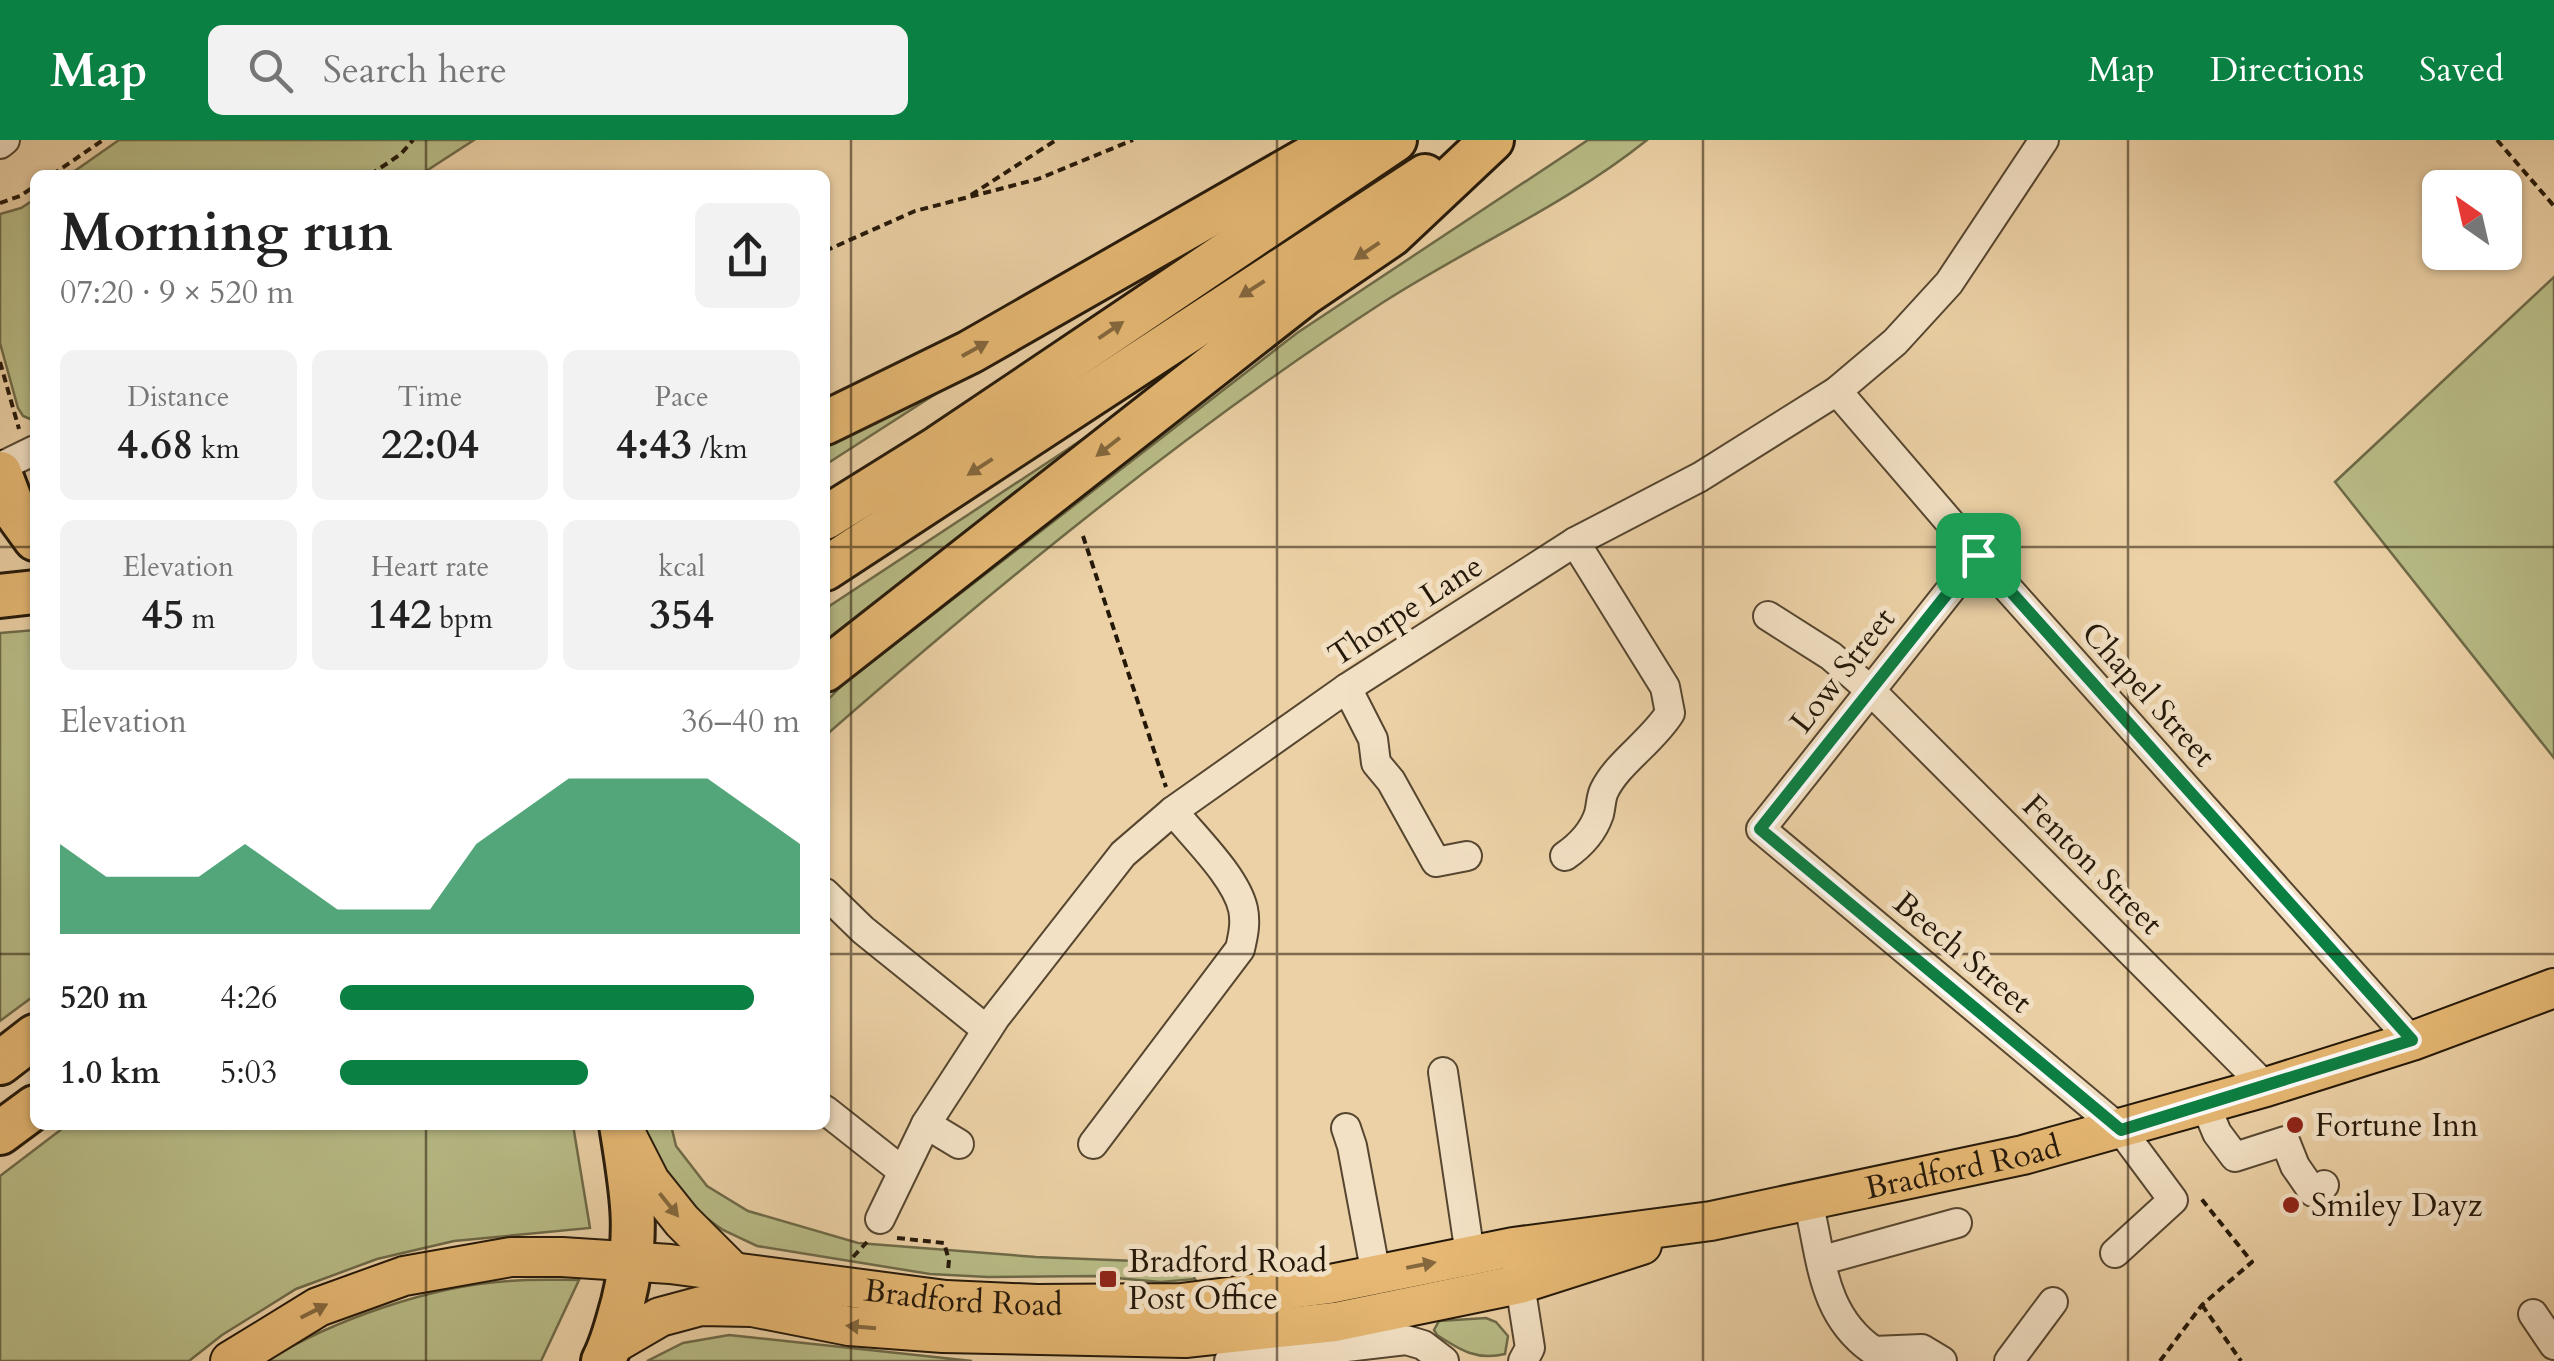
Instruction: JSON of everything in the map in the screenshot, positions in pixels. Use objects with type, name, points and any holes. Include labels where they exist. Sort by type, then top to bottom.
[{"type":"highway","points":[[830,421],[970,352],[1346,140]]},
{"type":"highway","points":[[830,515],[939,447],[1395,140]]},
{"type":"highway","points":[[830,566],[1480,140]]},
{"type":"highway","points":[[830,666],[1303,294],[1391,235],[1492,140]]},
{"type":"highway","points":[[16,461],[14,510],[30,531]]},
{"type":"highway","points":[[0,596],[30,593]]},
{"type":"highway","points":[[0,1063],[30,1040]]},
{"type":"highway","points":[[0,1133],[30,1111]]},
{"type":"highway","points":[[607,1353],[633,1262],[635,1218],[623,1130]]},
{"type":"main road","name":"Bradford Road","points":[[230,1361],[318,1307],[404,1276],[511,1257],[633,1262],[946,1300],[1181,1303],[1330,1284],[1513,1246],[1712,1221],[2024,1155],[2266,1087],[2412,1040],[2554,988]]},
{"type":"main road","points":[[624,1130],[650,1181],[682,1221],[734,1273]]},
{"type":"main road","name":"Bradford Road","points":[[607,1353],[660,1317],[701,1306],[752,1307],[849,1326],[943,1334],[1184,1338],[1336,1322],[1520,1284],[1712,1221]]},
{"type":"street","name":"Thorpe Lane","points":[[877,1227],[926,1124],[987,1030],[1111,868],[1173,811],[1348,688],[1575,542],[1700,477],[1837,391],[1895,342],[1949,284],[2044,140]]},
{"type":"street","name":"Chapel Street","points":[[1837,391],[1978,555],[2412,1040]]},
{"type":"street","points":[[1565,856],[1582,844],[1594,826],[1603,792],[1626,762],[1661,728],[1670,713],[1683,710],[1575,542]]},
{"type":"street","name":"Low Street","points":[[1760,829],[1978,555]]},
{"type":"street","name":"Fenton Street","points":[[1768,616],[1831,656],[1871,692],[2266,1087]]},
{"type":"street","points":[[1348,688],[1373,739],[1376,763],[1391,781],[1436,862],[1467,856]]},
{"type":"street","points":[[1108,1135],[1211,984],[1240,949],[1243,909],[1235,890],[1173,811]]},
{"type":"street","name":"Beech Street","points":[[1760,829],[2121,1130],[2173,1200],[2114,1253]]},
{"type":"street","points":[[830,898],[863,930],[987,1030]]},
{"type":"street","points":[[1443,1072],[1470,1256]]},
{"type":"street","points":[[2206,1104],[2217,1133],[2236,1156],[2284,1141],[2294,1166],[2313,1192],[2324,1185]]},
{"type":"street","points":[[830,1114],[902,1170]]},
{"type":"street","points":[[926,1124],[959,1144]]},
{"type":"street","points":[[1346,1128],[1376,1275]]},
{"type":"street","points":[[1808,1202],[1823,1260],[1826,1290],[1832,1304],[1866,1345],[1874,1351],[1886,1352],[1922,1349],[1942,1361]]},
{"type":"street","points":[[1823,1260],[1957,1224]]},
{"type":"street","points":[[1513,1246],[1530,1348],[1523,1361]]},
{"type":"street","points":[[2009,1361],[2053,1302]]},
{"type":"street","points":[[2533,1314],[2554,1345]]},
{"type":"street","points":[[1229,1361],[1406,1340],[1423,1345],[1444,1361]]},
{"type":"path","points":[[59,170],[103,140]]},
{"type":"path","points":[[377,170],[413,140]]},
{"type":"path","points":[[968,198],[1056,140]]},
{"type":"path","points":[[830,249],[915,211],[1038,179],[1133,140]]},
{"type":"path","points":[[2497,140],[2554,206]]},
{"type":"path","points":[[0,204],[30,189]]},
{"type":"path","points":[[0,362],[16,461]]},
{"type":"path","points":[[1082,536],[1173,811]]},
{"type":"path","points":[[2160,1361],[2202,1304],[2252,1262],[2198,1195]]},
{"type":"path","points":[[842,1267],[877,1227],[944,1243],[950,1260],[946,1300]]},
{"type":"path","points":[[2202,1304],[2242,1361]]},
{"type":"green space","points":[[119,140],[474,140],[428,170],[76,170]]},
{"type":"green space","points":[[1588,140],[1647,140],[1584,185],[1382,303],[1238,402],[1027,565],[830,732],[830,698],[842,685],[1297,333]]},
{"type":"green space","points":[[30,202],[30,419],[18,408],[0,343],[0,214]]},
{"type":"green space","points":[[2554,277],[2554,758],[2335,482]]},
{"type":"green space","points":[[990,359],[830,462],[830,436]]},
{"type":"green space","points":[[1124,412],[830,645],[830,606]]},
{"type":"green space","points":[[30,630],[30,999],[0,1021],[0,633]]},
{"type":"green space","points":[[60,1130],[574,1130],[590,1228],[454,1241],[377,1259],[296,1289],[222,1335],[189,1361],[0,1361],[0,1176]]},
{"type":"green space","points":[[645,1130],[672,1130],[676,1146],[707,1186],[748,1211],[858,1243],[1036,1257],[1186,1263],[1195,1279],[1161,1282],[1094,1276],[930,1274],[757,1246],[723,1230],[698,1212],[665,1172]]},
{"type":"green space","points":[[579,1280],[541,1361],[266,1361],[321,1332],[415,1298],[479,1284]]},
{"type":"green space","points":[[1486,1318],[1496,1322],[1508,1336],[1505,1354],[1469,1353],[1434,1330],[1439,1321]]},
{"type":"green space","points":[[729,1335],[972,1361],[647,1361],[683,1343]]},
{"type":"place","name":"Fortune Inn","points":[[2295,1125]]},
{"type":"place","name":"Smiley Dayz","points":[[2291,1205]]},
{"type":"place","name":"Bradford Road Post Office","points":[[1108,1279]]},
{"type":"route","points":[[1978,555],[2412,1040],[2121,1130],[1760,829],[1978,555]]}]
